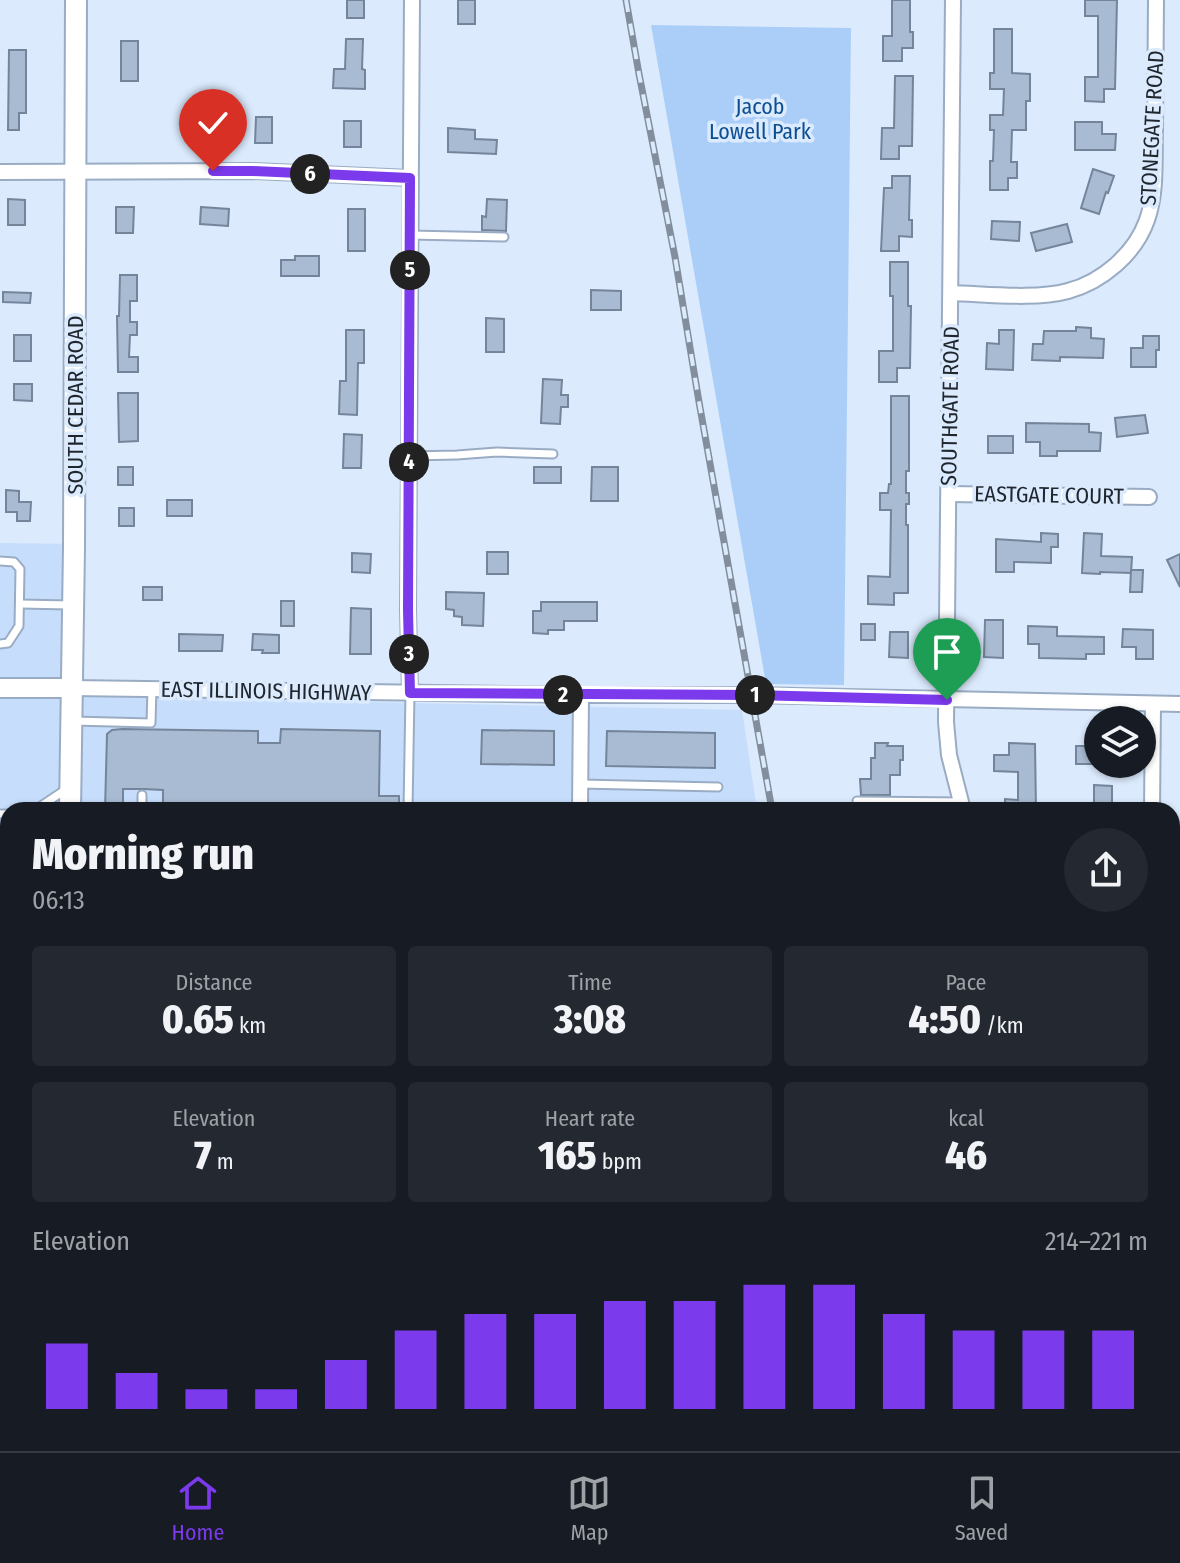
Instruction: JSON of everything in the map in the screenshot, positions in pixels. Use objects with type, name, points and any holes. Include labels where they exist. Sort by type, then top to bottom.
[{"type":"main road","name":"SOUTH CEDAR ROAD","points":[[70,802],[76,0]]},
{"type":"street","points":[[410,693],[412,0]]},
{"type":"street","name":"SOUTHGATE ROAD","points":[[953,0],[947,734],[961,802]]},
{"type":"street","name":"STONEGATE ROAD","points":[[951,293],[1037,295],[1067,292],[1096,280],[1117,265],[1134,245],[1147,220],[1153,188],[1156,0]]},
{"type":"street","points":[[0,172],[253,171],[410,178]]},
{"type":"street","name":"EASTGATE COURT","points":[[949,494],[1149,497]]},
{"type":"street","points":[[0,688],[71,688]]},
{"type":"street","name":"EAST ILLINOIS HIGHWAY","points":[[71,688],[752,695],[1180,704]]},
{"type":"street","points":[[580,802],[581,695]]},
{"type":"street","points":[[1152,802],[1153,704]]},
{"type":"lane","points":[[410,235],[504,237]]},
{"type":"lane","points":[[409,456],[497,452],[553,454]]},
{"type":"lane","points":[[0,561],[14,562],[20,569],[19,626],[8,643],[0,644]]},
{"type":"lane","points":[[20,604],[73,605]]},
{"type":"lane","points":[[71,720],[151,723],[152,689]]},
{"type":"lane","points":[[408,802],[410,693]]},
{"type":"lane","points":[[580,784],[718,787]]},
{"type":"lane","points":[[47,802],[70,787]]},
{"type":"lane","points":[[142,795],[142,802]]},
{"type":"lane","points":[[857,801],[878,802]]},
{"type":"shaded area","points":[[0,543],[78,544],[79,696],[742,710],[756,802],[0,802]]},
{"type":"green space","name":"Jacob Lowell Park","points":[[651,25],[851,28],[844,685],[766,684]]},
{"type":"building","points":[[347,0],[364,0],[364,18],[347,18]]},
{"type":"building","points":[[458,0],[475,0],[475,24],[458,24]]},
{"type":"building","points":[[892,0],[910,0],[913,48],[902,48],[902,61],[883,61],[883,36],[892,36]]},
{"type":"building","points":[[1085,0],[1117,0],[1115,89],[1104,89],[1104,102],[1085,101],[1085,77],[1098,77],[1098,16],[1085,16]]},
{"type":"building","points":[[994,29],[1012,29],[1012,73],[1030,74],[1026,130],[1012,130],[1011,162],[1017,162],[1017,178],[1008,178],[1008,190],[990,190],[994,130],[990,130],[990,115],[1003,115],[1004,89],[990,89],[990,73],[994,73]]},
{"type":"building","points":[[346,39],[363,39],[365,89],[333,88],[334,69],[345,69]]},
{"type":"building","points":[[121,41],[138,41],[138,81],[121,81]]},
{"type":"building","points":[[9,50],[26,50],[26,113],[19,113],[19,130],[8,130]]},
{"type":"building","points":[[895,76],[913,76],[912,146],[899,146],[899,159],[881,159],[882,128],[894,128]]},
{"type":"building","points":[[203,107],[226,107],[226,126],[212,125],[212,133],[182,132],[182,120],[187,120],[187,112],[202,112]]},
{"type":"building","points":[[256,117],[272,117],[272,143],[255,143]]},
{"type":"building","points":[[344,121],[361,121],[361,147],[344,147]]},
{"type":"building","points":[[1075,122],[1102,122],[1102,134],[1116,134],[1115,150],[1075,150]]},
{"type":"building","points":[[448,128],[475,130],[475,139],[497,140],[496,154],[448,152]]},
{"type":"building","points":[[1093,169],[1114,176],[1099,214],[1081,208]]},
{"type":"building","points":[[892,176],[910,176],[909,220],[912,220],[912,237],[899,236],[899,251],[881,251],[884,188],[892,188]]},
{"type":"building","points":[[8,199],[25,200],[25,225],[8,225]]},
{"type":"building","points":[[487,199],[507,200],[506,231],[482,230]]},
{"type":"building","points":[[116,207],[134,207],[133,233],[116,233]]},
{"type":"building","points":[[201,207],[229,209],[228,226],[200,224]]},
{"type":"building","points":[[348,209],[365,209],[365,251],[348,251]]},
{"type":"building","points":[[992,221],[1020,222],[1019,241],[991,239]]},
{"type":"building","points":[[1067,224],[1072,242],[1036,251],[1031,233]]},
{"type":"building","points":[[295,256],[319,256],[319,276],[281,276],[281,260],[295,260]]},
{"type":"building","points":[[890,262],[908,262],[910,368],[897,368],[897,382],[879,382],[879,351],[893,351]]},
{"type":"building","points":[[120,275],[137,275],[137,301],[130,301],[130,322],[137,322],[137,335],[130,335],[129,357],[138,357],[138,372],[118,372]]},
{"type":"building","points":[[591,290],[621,291],[621,310],[591,310]]},
{"type":"building","points":[[3,292],[31,293],[30,303],[3,302]]},
{"type":"building","points":[[486,318],[504,319],[504,352],[486,352]]},
{"type":"building","points":[[1076,327],[1091,328],[1091,338],[1104,339],[1103,358],[1032,360],[1033,344],[1043,344],[1044,331],[1076,331]]},
{"type":"building","points":[[346,330],[364,330],[364,363],[358,363],[357,415],[339,414],[340,381],[346,381]]},
{"type":"building","points":[[999,330],[1014,330],[1013,370],[986,369],[987,343],[999,344]]},
{"type":"building","points":[[14,335],[31,335],[31,361],[14,361]]},
{"type":"building","points":[[1143,336],[1159,336],[1156,367],[1131,367],[1131,348],[1143,348]]},
{"type":"building","points":[[543,379],[562,380],[561,395],[568,395],[568,407],[561,407],[560,424],[541,423]]},
{"type":"building","points":[[14,384],[32,384],[32,401],[14,400]]},
{"type":"building","points":[[118,393],[138,393],[138,441],[119,442]]},
{"type":"building","points":[[891,396],[909,396],[909,471],[906,471],[906,493],[909,493],[909,504],[906,504],[908,593],[894,593],[894,605],[868,604],[868,576],[890,577],[891,510],[880,510],[880,493],[888,493],[891,484]]},
{"type":"building","points":[[1145,415],[1148,433],[1117,437],[1115,418]]},
{"type":"building","points":[[1026,423],[1089,424],[1089,432],[1101,433],[1100,451],[1057,451],[1057,456],[1040,456],[1040,442],[1026,442]]},
{"type":"building","points":[[344,434],[362,435],[361,468],[343,468]]},
{"type":"building","points":[[988,436],[1013,436],[1013,453],[988,453]]},
{"type":"building","points":[[118,467],[133,467],[133,485],[118,485]]},
{"type":"building","points":[[534,467],[561,467],[561,483],[534,483]]},
{"type":"building","points":[[592,467],[618,467],[618,501],[591,501]]},
{"type":"building","points":[[6,490],[19,491],[19,502],[31,502],[30,521],[17,521],[17,512],[6,512]]},
{"type":"building","points":[[167,500],[192,500],[192,516],[167,516]]},
{"type":"building","points":[[119,508],[134,508],[134,526],[119,526]]},
{"type":"building","points":[[1041,533],[1058,534],[1058,547],[1051,547],[1051,563],[1014,562],[1014,572],[996,572],[996,539],[1041,542]]},
{"type":"building","points":[[1084,533],[1102,534],[1101,556],[1132,557],[1131,573],[1082,573]]},
{"type":"building","points":[[487,552],[508,552],[508,574],[487,574]]},
{"type":"building","points":[[352,553],[371,554],[370,573],[352,572]]},
{"type":"building","points":[[1180,554],[1180,587],[1167,560]]},
{"type":"building","points":[[1131,570],[1143,570],[1142,592],[1130,592]]},
{"type":"building","points":[[143,587],[162,587],[162,600],[143,600]]},
{"type":"building","points":[[446,592],[484,593],[483,626],[462,625],[462,617],[454,616],[454,610],[446,609]]},
{"type":"building","points":[[281,601],[294,601],[294,626],[281,626]]},
{"type":"building","points":[[541,602],[597,602],[597,621],[564,621],[564,630],[548,630],[548,634],[533,633],[533,611],[541,611]]},
{"type":"building","points":[[351,608],[371,609],[371,654],[350,654]]},
{"type":"building","points":[[985,620],[1003,620],[1003,658],[984,657]]},
{"type":"building","points":[[861,624],[875,624],[875,640],[861,640]]},
{"type":"building","points":[[1028,626],[1057,627],[1057,636],[1104,637],[1104,654],[1086,654],[1086,659],[1039,658],[1039,644],[1028,644]]},
{"type":"building","points":[[1123,629],[1153,630],[1153,659],[1136,659],[1136,647],[1122,647]]},
{"type":"building","points":[[890,632],[908,632],[908,658],[889,657]]},
{"type":"building","points":[[179,634],[223,635],[222,651],[179,651]]},
{"type":"building","points":[[253,634],[279,635],[279,653],[252,650]]},
{"type":"building","points":[[281,729],[380,731],[379,796],[399,796],[399,802],[163,802],[163,790],[123,789],[123,802],[105,802],[107,734],[112,730],[258,731],[258,743],[280,743]]},
{"type":"building","points":[[482,730],[554,731],[554,765],[481,764]]},
{"type":"building","points":[[607,731],[715,733],[715,768],[606,766]]},
{"type":"building","points":[[875,743],[903,746],[900,775],[890,775],[890,795],[861,795],[860,779],[871,779]]},
{"type":"building","points":[[1009,743],[1035,744],[1036,802],[1005,802],[1005,799],[1018,800],[1018,772],[994,771],[994,755],[1009,755]]},
{"type":"building","points":[[1076,746],[1084,746],[1084,764],[1076,764]]},
{"type":"building","points":[[1094,785],[1112,786],[1112,802],[1094,802]]},
{"type":"railway","points":[[626,0],[675,257],[771,802]]},
{"type":"route","points":[[213,171],[410,178],[410,693],[752,695],[947,700]]}]
